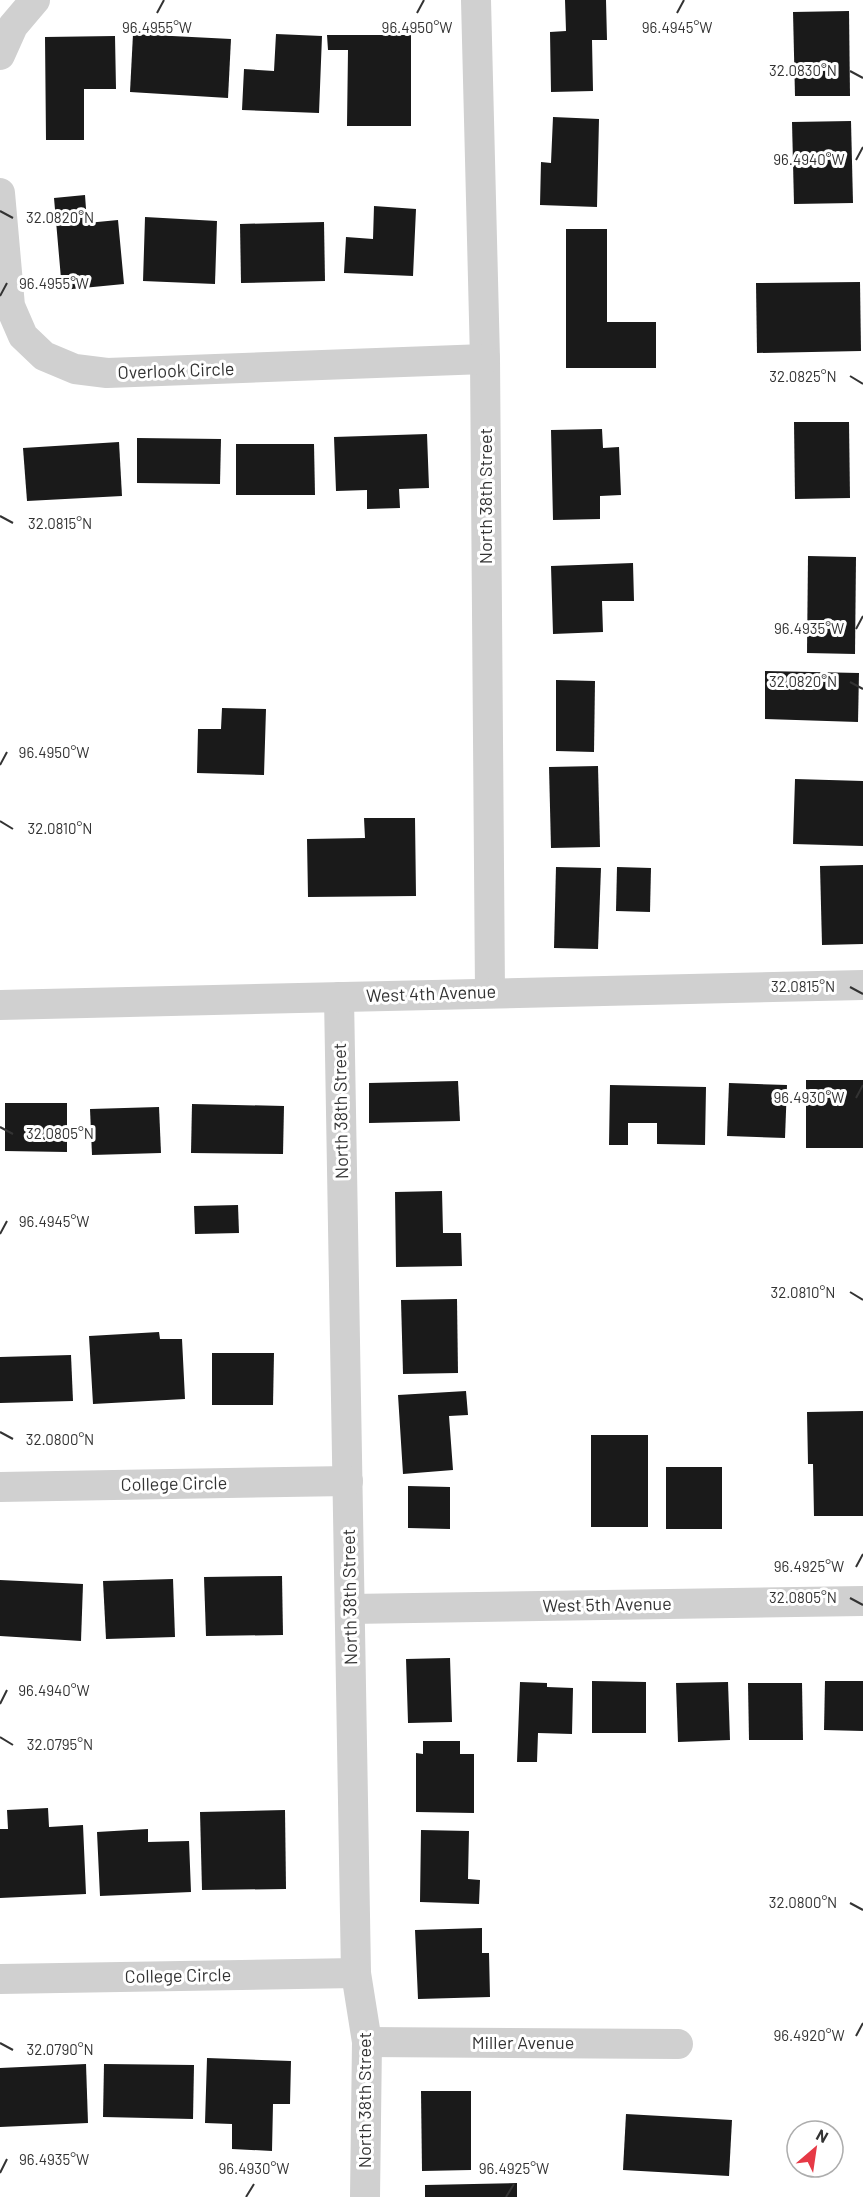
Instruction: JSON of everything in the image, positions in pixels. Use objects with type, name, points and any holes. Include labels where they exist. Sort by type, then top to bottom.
[{"type":"street","points":[[0,55],[13,26],[35,0]]},
{"type":"street","name":"North 38th Street","points":[[476,0],[485,359],[490,992]]},
{"type":"street","name":"Overlook Circle","points":[[0,193],[10,306],[23,336],[30,343],[44,356],[75,369],[107,373],[485,359]]},
{"type":"street","name":"West 4th Avenue","points":[[0,1005],[863,985]]},
{"type":"street","name":"North 38th Street","points":[[339,997],[356,1973],[367,2042],[365,2197]]},
{"type":"street","name":"College Circle","points":[[0,1488],[348,1481]]},
{"type":"street","name":"West 5th Avenue","points":[[350,1609],[863,1601]]},
{"type":"street","name":"College Circle","points":[[0,1979],[356,1973]]},
{"type":"street","name":"Miller Avenue","points":[[367,2042],[678,2044]]},
{"type":"building","points":[[565,0],[606,0],[607,40],[592,40],[593,91],[551,92],[550,32],[566,31]]},
{"type":"building","points":[[849,11],[850,96],[795,96],[793,12]]},
{"type":"building","points":[[133,34],[231,39],[228,98],[130,92]]},
{"type":"building","points":[[276,34],[322,36],[319,113],[242,110],[244,69],[274,71]]},
{"type":"building","points":[[327,35],[411,35],[411,126],[347,126],[348,50],[328,50]]},
{"type":"building","points":[[115,36],[116,89],[84,89],[84,140],[46,140],[45,37]]},
{"type":"building","points":[[553,117],[599,119],[597,207],[540,205],[541,162],[551,163]]},
{"type":"building","points":[[851,121],[853,203],[794,204],[792,122]]},
{"type":"building","points":[[85,195],[87,223],[118,220],[124,284],[62,290],[54,198]]},
{"type":"building","points":[[374,206],[416,209],[413,276],[344,273],[346,237],[373,239]]},
{"type":"building","points":[[145,217],[217,221],[215,284],[143,281]]},
{"type":"building","points":[[324,222],[325,281],[241,283],[240,224]]},
{"type":"building","points":[[566,229],[607,229],[607,322],[656,322],[656,368],[566,368]]},
{"type":"building","points":[[860,282],[861,351],[757,353],[756,283]]},
{"type":"building","points":[[794,422],[849,422],[850,498],[795,499]]},
{"type":"building","points":[[602,429],[603,448],[619,447],[621,495],[600,496],[600,519],[553,520],[551,430]]},
{"type":"building","points":[[427,434],[429,488],[399,489],[400,508],[367,509],[367,490],[336,491],[334,437]]},
{"type":"building","points":[[137,438],[221,439],[220,484],[137,483]]},
{"type":"building","points":[[119,442],[122,496],[27,501],[23,448]]},
{"type":"building","points":[[236,444],[314,444],[315,495],[236,495]]},
{"type":"building","points":[[808,556],[856,557],[855,654],[807,653]]},
{"type":"building","points":[[633,563],[634,601],[602,601],[603,632],[553,634],[551,566]]},
{"type":"building","points":[[765,671],[859,673],[858,722],[765,719]]},
{"type":"building","points":[[556,680],[595,681],[594,752],[556,751]]},
{"type":"building","points":[[222,708],[266,709],[264,775],[197,773],[198,729],[221,729]]},
{"type":"building","points":[[598,766],[600,847],[551,848],[549,767]]},
{"type":"building","points":[[795,779],[863,781],[863,846],[793,844]]},
{"type":"building","points":[[364,818],[415,818],[416,896],[308,897],[307,839],[365,838]]},
{"type":"building","points":[[863,865],[863,944],[822,945],[820,866]]},
{"type":"building","points":[[556,867],[601,868],[598,949],[554,948]]},
{"type":"building","points":[[617,867],[651,868],[650,912],[616,911]]},
{"type":"building","points":[[806,1080],[863,1080],[863,1148],[806,1148]]},
{"type":"building","points":[[458,1081],[460,1121],[369,1123],[369,1083]]},
{"type":"building","points":[[729,1083],[787,1085],[785,1138],[727,1136]]},
{"type":"building","points":[[610,1085],[706,1087],[705,1145],[657,1144],[657,1123],[628,1123],[628,1145],[609,1145]]},
{"type":"building","points":[[5,1103],[67,1103],[67,1152],[5,1151]]},
{"type":"building","points":[[192,1104],[284,1106],[283,1154],[191,1153]]},
{"type":"building","points":[[159,1107],[161,1153],[92,1155],[90,1109]]},
{"type":"building","points":[[442,1191],[443,1233],[461,1233],[462,1266],[396,1267],[395,1192]]},
{"type":"building","points":[[238,1205],[239,1233],[195,1234],[194,1206]]},
{"type":"building","points":[[457,1299],[458,1373],[403,1374],[401,1300]]},
{"type":"building","points":[[159,1332],[160,1339],[182,1339],[185,1399],[93,1404],[89,1336]]},
{"type":"building","points":[[212,1353],[274,1353],[273,1405],[212,1405]]},
{"type":"building","points":[[71,1355],[73,1401],[0,1403],[0,1357]]},
{"type":"building","points":[[466,1391],[468,1415],[449,1416],[453,1470],[403,1474],[398,1395]]},
{"type":"building","points":[[863,1411],[863,1516],[814,1516],[813,1464],[808,1464],[807,1412]]},
{"type":"building","points":[[591,1435],[648,1435],[648,1527],[591,1527]]},
{"type":"building","points":[[666,1467],[722,1467],[722,1529],[666,1529]]},
{"type":"building","points":[[408,1486],[450,1487],[450,1529],[408,1528]]},
{"type":"building","points":[[282,1576],[283,1635],[206,1636],[204,1577]]},
{"type":"building","points":[[173,1579],[175,1637],[106,1639],[103,1581]]},
{"type":"building","points":[[0,1580],[83,1584],[81,1641],[0,1636]]},
{"type":"building","points":[[450,1658],[452,1722],[408,1723],[406,1659]]},
{"type":"building","points":[[592,1681],[646,1682],[646,1733],[592,1733]]},
{"type":"building","points":[[825,1681],[863,1681],[863,1731],[824,1730]]},
{"type":"building","points":[[520,1682],[547,1683],[547,1687],[573,1688],[572,1734],[538,1733],[537,1762],[517,1762]]},
{"type":"building","points":[[728,1682],[730,1740],[678,1742],[676,1683]]},
{"type":"building","points":[[748,1683],[802,1683],[803,1740],[749,1740]]},
{"type":"building","points":[[423,1741],[460,1741],[460,1754],[474,1754],[474,1813],[416,1812],[416,1753],[423,1754]]},
{"type":"building","points":[[48,1808],[49,1827],[83,1825],[86,1894],[0,1898],[0,1829],[8,1829],[7,1810]]},
{"type":"building","points":[[285,1810],[286,1889],[202,1890],[200,1812]]},
{"type":"building","points":[[148,1829],[148,1842],[189,1841],[191,1892],[100,1896],[97,1832]]},
{"type":"building","points":[[421,1830],[469,1831],[468,1879],[480,1880],[479,1904],[420,1902]]},
{"type":"building","points":[[482,1928],[482,1953],[489,1953],[490,1997],[418,1999],[415,1930]]},
{"type":"building","points":[[207,2058],[291,2061],[290,2104],[273,2104],[272,2151],[232,2149],[232,2124],[205,2123]]},
{"type":"building","points":[[86,2064],[88,2123],[0,2127],[0,2068]]},
{"type":"building","points":[[104,2064],[194,2065],[193,2119],[103,2117]]},
{"type":"building","points":[[421,2091],[471,2091],[471,2170],[422,2171]]},
{"type":"building","points":[[626,2114],[732,2120],[729,2176],[623,2170]]},
{"type":"building","points":[[517,2183],[517,2197],[425,2197],[425,2185]]}]
